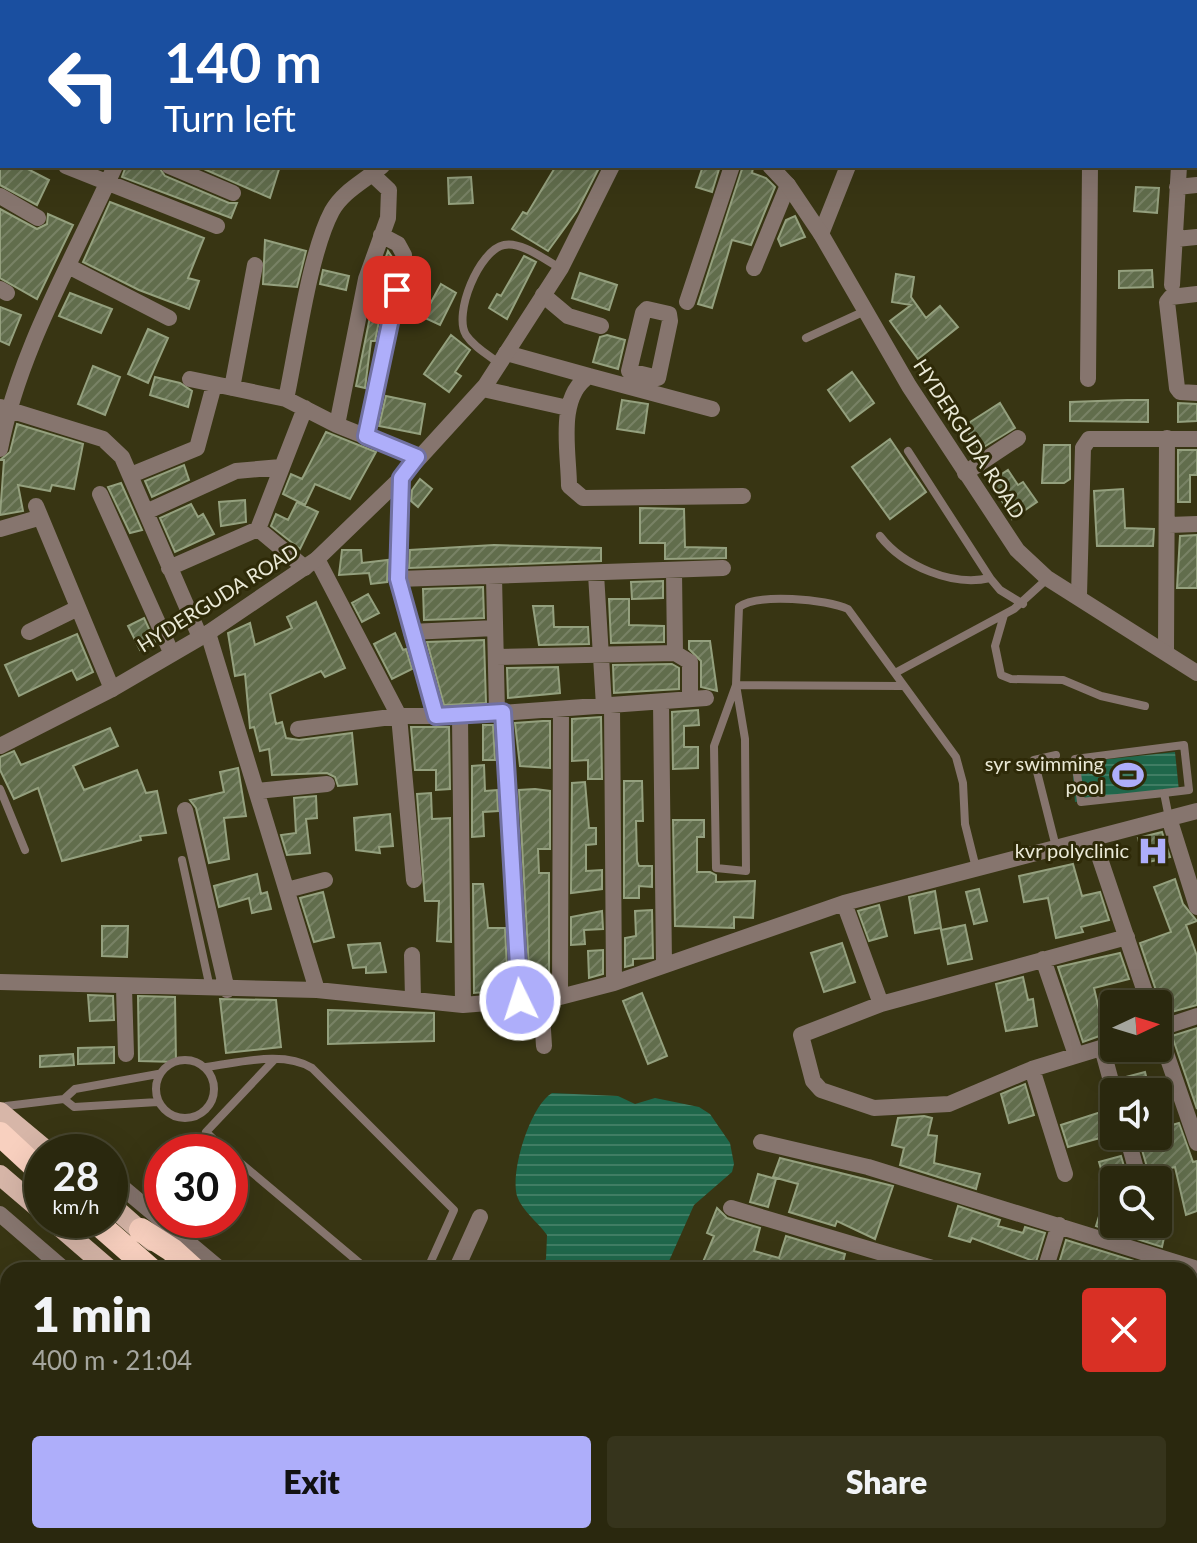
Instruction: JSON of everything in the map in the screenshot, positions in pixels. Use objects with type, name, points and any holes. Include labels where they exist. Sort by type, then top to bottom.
[{"type":"highway","points":[[0,1134],[24,1156]]},
{"type":"highway","points":[[0,1156],[24,1177]]},
{"type":"highway","points":[[141,1230],[185,1262]]},
{"type":"highway","points":[[93,1238],[120,1262]]},
{"type":"highway","points":[[115,1238],[142,1262]]},
{"type":"main road","points":[[2,1106],[30,1134]]},
{"type":"main road","points":[[0,1175],[24,1196]]},
{"type":"main road","points":[[128,1219],[173,1262]]},
{"type":"main road","points":[[73,1238],[101,1262]]},
{"type":"street","points":[[71,168],[217,226]]},
{"type":"street","points":[[0,449],[4,408],[114,168]]},
{"type":"street","points":[[174,168],[233,193]]},
{"type":"street","name":"HYDERGUDA ROAD","points":[[0,746],[112,689],[204,635],[311,564],[401,478],[417,457],[483,389],[561,268],[611,168]]},
{"type":"street","points":[[687,302],[731,168]]},
{"type":"street","name":"HYDERGUDA ROAD","points":[[772,168],[788,185],[821,234],[965,473],[1017,550],[1047,578],[1079,595],[1197,673]]},
{"type":"street","points":[[821,234],[847,168]]},
{"type":"street","points":[[1088,379],[1090,168]]},
{"type":"street","points":[[1172,285],[1179,168]]},
{"type":"street","points":[[286,399],[312,278],[331,212],[346,193],[377,170],[391,198],[366,279],[337,425]]},
{"type":"street","points":[[754,268],[788,185]]},
{"type":"street","points":[[1177,187],[1197,185]]},
{"type":"street","points":[[0,196],[38,218]]},
{"type":"street","points":[[366,436],[404,255],[398,244],[381,235]]},
{"type":"street","points":[[1176,239],[1197,237]]},
{"type":"street","points":[[232,388],[255,265]]},
{"type":"street","points":[[68,266],[169,318]]},
{"type":"street","points":[[1197,294],[1171,297],[1167,302],[1177,388],[1180,392],[1197,393]]},
{"type":"street","points":[[543,295],[568,316],[601,326]]},
{"type":"street","points":[[503,358],[589,376],[648,383],[712,409]]},
{"type":"street","points":[[589,376],[581,381],[568,408],[569,486],[583,498],[743,496]]},
{"type":"street","points":[[190,379],[286,399],[337,425],[417,457]]},
{"type":"street","points":[[131,475],[197,448],[214,385]]},
{"type":"street","points":[[483,389],[568,408]]},
{"type":"street","points":[[4,408],[103,439],[122,457],[169,568],[204,635],[257,791],[317,990]]},
{"type":"street","points":[[169,568],[258,529],[305,408]]},
{"type":"street","points":[[965,473],[1018,438]]},
{"type":"street","points":[[1166,651],[1169,525],[1167,438]]},
{"type":"street","points":[[1079,595],[1083,448],[1089,439],[1197,439]]},
{"type":"street","points":[[146,512],[236,471],[281,467]]},
{"type":"street","points":[[401,478],[398,579],[436,716]]},
{"type":"street","points":[[100,494],[171,652]]},
{"type":"street","points":[[0,529],[37,512],[112,689]]},
{"type":"street","points":[[1169,525],[1197,524]]},
{"type":"street","points":[[258,529],[311,564],[399,716],[414,880]]},
{"type":"street","points":[[398,579],[723,568]]},
{"type":"street","points":[[674,571],[675,653]]},
{"type":"street","points":[[596,574],[600,653],[608,706],[614,983]]},
{"type":"street","points":[[494,577],[496,657],[520,1000]]},
{"type":"street","points":[[29,632],[78,608]]},
{"type":"street","points":[[411,632],[495,628]]},
{"type":"street","points":[[298,729],[399,716],[460,716],[698,699],[690,662],[675,653],[496,657]]},
{"type":"street","points":[[661,702],[664,965]]},
{"type":"street","points":[[560,997],[561,709]]},
{"type":"street","points":[[460,716],[463,1005]]},
{"type":"street","points":[[257,791],[327,784]]},
{"type":"street","points":[[185,810],[219,990]]},
{"type":"street","points":[[0,982],[124,988],[317,990],[463,1005],[560,997],[614,983],[844,903],[1197,811]]},
{"type":"street","points":[[1169,818],[1197,907]]},
{"type":"street","points":[[1093,838],[1144,990]]},
{"type":"street","points":[[287,890],[325,880]]},
{"type":"street","points":[[844,903],[881,1004]]},
{"type":"street","points":[[1100,1048],[1032,1069],[949,1104],[874,1108],[821,1090],[813,1081],[801,1035],[881,1004],[1127,937]]},
{"type":"street","points":[[412,955],[413,999]]},
{"type":"street","points":[[1043,959],[1076,1055]]},
{"type":"street","points":[[124,988],[126,1054]]},
{"type":"street","points":[[541,998],[544,1046]]},
{"type":"street","points":[[1172,1024],[1197,1016]]},
{"type":"street","points":[[1169,1062],[1197,1143]]},
{"type":"street","points":[[1032,1069],[1065,1174]]},
{"type":"street","points":[[2,1106],[37,1134]]},
{"type":"street","points":[[761,1142],[868,1167],[1175,1262]]},
{"type":"street","points":[[128,1192],[211,1262]]},
{"type":"street","points":[[731,1208],[912,1262]]},
{"type":"street","points":[[0,1214],[56,1262]]},
{"type":"street","points":[[460,1262],[480,1217]]},
{"type":"street","points":[[1047,1262],[1059,1225]]},
{"type":"lane","points":[[503,358],[475,344],[461,321],[470,286],[484,261],[494,249],[515,245],[561,268]]},
{"type":"lane","points":[[806,338],[866,311]]},
{"type":"lane","points":[[908,451],[990,578],[1000,590],[1023,604]]},
{"type":"lane","points":[[880,536],[904,560],[963,581],[990,578]]},
{"type":"lane","points":[[895,673],[1023,604],[1047,578]]},
{"type":"lane","points":[[736,685],[714,746],[716,868],[746,871],[745,739],[736,685],[739,607],[752,600],[819,600],[848,609],[895,673],[901,686],[956,757],[963,783],[965,824],[976,869]]},
{"type":"lane","points":[[1004,615],[995,646],[1001,675],[1011,679],[1063,680],[1101,696],[1145,706]]},
{"type":"lane","points":[[736,685],[901,686]]},
{"type":"lane","points":[[1184,745],[1189,790],[1164,793],[1081,802],[1075,759],[1184,745]]},
{"type":"lane","points":[[1056,755],[1034,760],[1056,847]]},
{"type":"lane","points":[[0,789],[25,850]]},
{"type":"lane","points":[[1164,793],[1169,818]]},
{"type":"lane","points":[[182,860],[219,990]]},
{"type":"lane","points":[[206,1067],[212,1078],[213,1097],[197,1116],[174,1117],[158,1102],[155,1093],[158,1074],[164,1067],[182,1061],[206,1067],[275,1059],[297,1061],[312,1068],[454,1210],[431,1262]]},
{"type":"lane","points":[[197,1116],[206,1132],[275,1059]]},
{"type":"lane","points":[[2,1106],[64,1099],[75,1089],[158,1074]]},
{"type":"lane","points":[[64,1099],[74,1107],[158,1102]]},
{"type":"lane","points":[[248,1169],[358,1262]]},
{"type":"shaded area","points":[[1175,752],[1179,791],[1075,802],[1072,763]]},
{"type":"shaded area","points":[[552,1093],[618,1096],[635,1104],[655,1098],[699,1107],[710,1114],[730,1143],[734,1164],[732,1172],[694,1205],[669,1262],[544,1262],[547,1235],[519,1201],[516,1172],[529,1125],[544,1100]]},
{"type":"building","points":[[0,168],[26,168],[49,180],[37,205],[0,185]]},
{"type":"building","points":[[125,168],[159,168],[165,176],[229,203],[237,203],[231,218],[122,177]]},
{"type":"building","points":[[202,168],[279,168],[270,198]]},
{"type":"building","points":[[555,168],[599,168],[577,211],[548,251],[512,229],[523,212],[527,214]]},
{"type":"building","points":[[702,168],[719,168],[712,192],[696,187]]},
{"type":"building","points":[[742,168],[753,168],[752,173],[766,178],[775,187],[751,245],[732,240],[712,308],[698,304]]},
{"type":"building","points":[[471,177],[473,203],[449,204],[448,178]]},
{"type":"building","points":[[1136,187],[1159,188],[1157,213],[1134,211]]},
{"type":"building","points":[[110,202],[204,238],[188,278],[199,281],[189,309],[139,290],[83,262]]},
{"type":"building","points":[[0,209],[37,229],[47,224],[48,214],[73,225],[37,299],[0,278]]},
{"type":"building","points":[[795,216],[805,237],[781,246],[778,239],[786,220]]},
{"type":"building","points":[[265,240],[306,251],[297,287],[263,284]]},
{"type":"building","points":[[388,251],[392,257],[375,341],[371,341],[365,388],[356,386],[377,282]]},
{"type":"building","points":[[524,256],[536,262],[507,319],[489,308],[497,294],[501,296]]},
{"type":"building","points":[[323,270],[349,276],[346,290],[320,284]]},
{"type":"building","points":[[1152,270],[1153,287],[1119,288],[1119,271]]},
{"type":"building","points":[[580,273],[617,285],[609,310],[572,298]]},
{"type":"building","points":[[896,274],[914,277],[911,297],[926,318],[940,306],[958,327],[918,359],[890,321],[911,305],[892,302]]},
{"type":"building","points":[[441,284],[456,293],[440,325],[423,317]]},
{"type":"building","points":[[409,285],[420,287],[415,315],[403,313]]},
{"type":"building","points":[[70,293],[112,309],[101,333],[59,316]]},
{"type":"building","points":[[0,307],[21,315],[9,345],[0,341]]},
{"type":"building","points":[[148,329],[168,338],[148,383],[128,374]]},
{"type":"building","points":[[451,335],[470,350],[455,372],[461,376],[449,392],[424,374]]},
{"type":"building","points":[[607,335],[625,340],[618,369],[593,362],[600,337]]},
{"type":"building","points":[[93,366],[120,377],[105,415],[78,404]]},
{"type":"building","points":[[852,372],[874,403],[850,421],[828,390]]},
{"type":"building","points":[[155,377],[180,383],[192,391],[188,407],[150,395]]},
{"type":"building","points":[[386,396],[425,404],[420,434],[379,426]]},
{"type":"building","points":[[622,400],[648,404],[644,433],[617,429]]},
{"type":"building","points":[[1148,400],[1148,422],[1070,421],[1070,402]]},
{"type":"building","points":[[1000,403],[1015,428],[979,450],[964,426]]},
{"type":"building","points":[[1178,403],[1197,404],[1197,421],[1178,422]]},
{"type":"building","points":[[17,424],[83,444],[74,489],[52,485],[50,491],[18,485],[23,511],[0,515],[4,460],[0,460],[10,452]]},
{"type":"building","points":[[326,432],[376,452],[350,499],[315,484],[305,505],[283,494],[291,474],[302,479]]},
{"type":"building","points":[[890,439],[926,492],[890,519],[852,467]]},
{"type":"building","points":[[1044,445],[1070,445],[1070,479],[1064,483],[1042,483]]},
{"type":"building","points":[[1178,450],[1197,450],[1197,475],[1190,475],[1190,502],[1178,502]]},
{"type":"building","points":[[184,465],[189,480],[152,497],[145,481]]},
{"type":"building","points":[[1008,470],[1018,485],[1023,482],[1037,502],[1012,519],[991,481]]},
{"type":"building","points":[[420,479],[432,489],[418,507],[411,501],[412,490]]},
{"type":"building","points":[[121,483],[142,530],[130,533],[108,487]]},
{"type":"building","points":[[1123,489],[1125,528],[1154,529],[1153,546],[1097,546],[1094,491]]},
{"type":"building","points":[[245,500],[246,522],[221,526],[219,502]]},
{"type":"building","points":[[297,502],[318,512],[300,549],[271,526],[276,514],[288,520]]},
{"type":"building","points":[[191,504],[198,517],[203,514],[214,534],[175,552],[160,518]]},
{"type":"building","points":[[640,508],[684,509],[685,547],[726,548],[726,558],[665,559],[665,543],[640,543]]},
{"type":"building","points":[[1197,535],[1197,588],[1177,588],[1180,536]]},
{"type":"building","points":[[494,545],[601,548],[601,561],[409,568],[410,550]]},
{"type":"building","points":[[342,550],[361,550],[362,563],[388,560],[387,582],[371,584],[369,573],[339,575]]},
{"type":"building","points":[[663,581],[663,598],[632,599],[631,582]]},
{"type":"building","points":[[483,587],[484,618],[424,620],[423,589]]},
{"type":"building","points":[[368,594],[379,613],[362,622],[352,603]]},
{"type":"building","points":[[609,599],[629,599],[629,625],[664,626],[664,642],[611,643]]},
{"type":"building","points":[[316,602],[345,668],[325,677],[321,671],[270,694],[276,724],[282,722],[286,738],[299,740],[352,733],[357,784],[338,786],[335,777],[327,773],[272,775],[269,749],[260,751],[254,727],[250,728],[245,674],[235,676],[228,633],[250,623],[255,645],[292,628],[287,617]]},
{"type":"building","points":[[533,606],[553,606],[554,627],[588,627],[589,644],[539,645]]},
{"type":"building","points":[[144,618],[155,642],[140,650],[128,626]]},
{"type":"building","points":[[395,633],[403,650],[406,649],[412,669],[392,679],[374,644]]},
{"type":"building","points":[[77,634],[93,672],[77,680],[72,670],[19,696],[5,665]]},
{"type":"building","points":[[484,640],[486,703],[444,705],[427,642]]},
{"type":"building","points":[[689,641],[710,641],[717,691],[701,687],[701,661],[689,649]]},
{"type":"building","points":[[672,664],[679,668],[679,689],[614,693],[613,665]]},
{"type":"building","points":[[558,667],[560,693],[508,698],[507,668]]},
{"type":"building","points":[[698,710],[699,725],[684,726],[684,747],[698,747],[698,768],[673,769],[672,712]]},
{"type":"building","points":[[601,717],[602,779],[588,779],[588,760],[572,761],[572,719]]},
{"type":"building","points":[[550,721],[550,768],[520,766],[515,723]]},
{"type":"building","points":[[483,725],[493,725],[495,760],[483,760]]},
{"type":"building","points":[[411,727],[449,727],[450,789],[436,790],[436,770],[415,770]]},
{"type":"building","points":[[110,728],[118,746],[73,766],[84,790],[137,770],[146,793],[157,791],[166,833],[140,836],[141,840],[62,861],[38,788],[14,799],[0,770],[0,757],[14,751],[21,765]]},
{"type":"building","points":[[484,765],[485,791],[497,790],[498,811],[483,812],[484,836],[472,837],[472,766]]},
{"type":"building","points":[[238,768],[246,816],[224,818],[229,859],[209,863],[196,808],[190,800],[224,792],[220,772]]},
{"type":"building","points":[[624,781],[642,781],[643,821],[636,821],[637,861],[639,866],[652,866],[652,887],[639,886],[639,898],[624,898]]},
{"type":"building","points":[[585,782],[589,828],[596,828],[596,844],[586,845],[586,871],[602,870],[602,889],[571,893],[572,783]]},
{"type":"building","points":[[519,790],[550,791],[550,849],[538,849],[539,873],[549,873],[549,987],[530,988]]},
{"type":"building","points":[[431,793],[432,819],[450,818],[451,942],[437,941],[439,901],[425,901],[417,794]]},
{"type":"building","points":[[316,796],[317,818],[306,819],[310,853],[287,855],[281,835],[296,833],[294,798]]},
{"type":"building","points":[[390,814],[393,846],[379,847],[380,853],[356,850],[354,818]]},
{"type":"building","points":[[673,820],[704,820],[704,837],[697,837],[697,872],[716,875],[716,882],[755,881],[753,918],[734,917],[734,928],[675,926]]},
{"type":"building","points":[[1162,832],[1170,857],[1144,863],[1138,838]]},
{"type":"building","points":[[1073,864],[1082,896],[1100,892],[1109,920],[1081,927],[1083,932],[1056,938],[1048,898],[1024,902],[1019,876]]},
{"type":"building","points":[[257,874],[261,894],[267,892],[271,909],[252,913],[249,898],[219,907],[214,886]]},
{"type":"building","points":[[1175,879],[1183,904],[1197,921],[1186,925],[1197,956],[1197,1005],[1172,1012],[1172,990],[1156,990],[1140,943],[1171,932],[1154,887]]},
{"type":"building","points":[[473,884],[483,884],[488,928],[505,928],[508,990],[474,993]]},
{"type":"building","points":[[979,889],[987,921],[974,924],[966,892]]},
{"type":"building","points":[[935,891],[941,928],[915,933],[909,897]]},
{"type":"building","points":[[323,892],[334,937],[314,942],[300,898]]},
{"type":"building","points":[[879,905],[887,936],[869,941],[858,911]]},
{"type":"building","points":[[652,910],[653,958],[633,959],[633,965],[625,967],[625,938],[636,936],[635,911]]},
{"type":"building","points":[[602,911],[603,929],[584,930],[585,944],[571,945],[571,917]]},
{"type":"building","points":[[965,925],[972,959],[948,964],[941,930]]},
{"type":"building","points":[[102,926],[128,926],[127,957],[102,956]]},
{"type":"building","points":[[380,943],[386,972],[366,973],[366,967],[353,968],[348,945]]},
{"type":"building","points":[[842,943],[855,982],[824,992],[811,953]]},
{"type":"building","points":[[603,950],[603,974],[589,978],[588,951]]},
{"type":"building","points":[[1120,953],[1129,979],[1094,988],[1100,1014],[1100,1036],[1083,1042],[1058,967]]},
{"type":"building","points":[[1023,977],[1028,1000],[1033,999],[1037,1026],[1006,1031],[996,984]]},
{"type":"building","points":[[642,993],[667,1056],[648,1064],[623,1001]]},
{"type":"building","points":[[88,995],[113,996],[114,1020],[90,1021]]},
{"type":"building","points":[[138,996],[175,997],[176,1062],[139,1061]]},
{"type":"building","points":[[220,999],[276,1000],[281,1047],[226,1053]]},
{"type":"building","points":[[328,1010],[434,1013],[434,1041],[328,1044]]},
{"type":"building","points":[[1197,1028],[1197,1109],[1172,1036]]},
{"type":"building","points":[[114,1047],[114,1063],[78,1064],[78,1048]]},
{"type":"building","points":[[73,1054],[74,1065],[40,1067],[40,1056]]},
{"type":"building","points":[[1145,1072],[1146,1078],[1122,1078]]},
{"type":"building","points":[[1025,1084],[1034,1115],[1009,1123],[1001,1094]]},
{"type":"building","points":[[1100,1112],[1100,1138],[1068,1147],[1061,1125]]},
{"type":"building","points":[[898,1118],[932,1118],[928,1135],[937,1136],[934,1163],[980,1174],[976,1189],[900,1165],[904,1148],[892,1145]]},
{"type":"building","points":[[1179,1123],[1193,1162],[1197,1161],[1197,1211],[1186,1215],[1175,1167],[1147,1166],[1142,1150],[1172,1150],[1172,1125]]},
{"type":"building","points":[[1121,1156],[1124,1166],[1100,1166],[1099,1162]]},
{"type":"building","points":[[780,1158],[893,1186],[875,1239],[837,1221],[835,1226],[789,1212],[798,1184],[773,1177]]},
{"type":"building","points":[[758,1174],[776,1179],[768,1207],[750,1202]]},
{"type":"building","points":[[958,1206],[1000,1220],[998,1226],[1023,1233],[1025,1227],[1045,1233],[1036,1262],[972,1238],[970,1242],[949,1236]]},
{"type":"building","points":[[717,1208],[727,1218],[760,1228],[754,1251],[779,1258],[786,1236],[845,1254],[843,1262],[703,1262],[714,1236],[707,1233]]},
{"type":"building","points":[[1134,1238],[1164,1238],[1162,1247]]},
{"type":"building","points":[[1066,1240],[1138,1262],[1059,1262]]},
{"type":"place","name":"syr swimming pool","points":[[1128,775]]},
{"type":"place","name":"kvr polyclinic","points":[[1153,851]]},
{"type":"route","points":[[397,290],[366,436],[417,457],[401,478],[398,579],[436,716],[503,712],[520,1000]]}]
